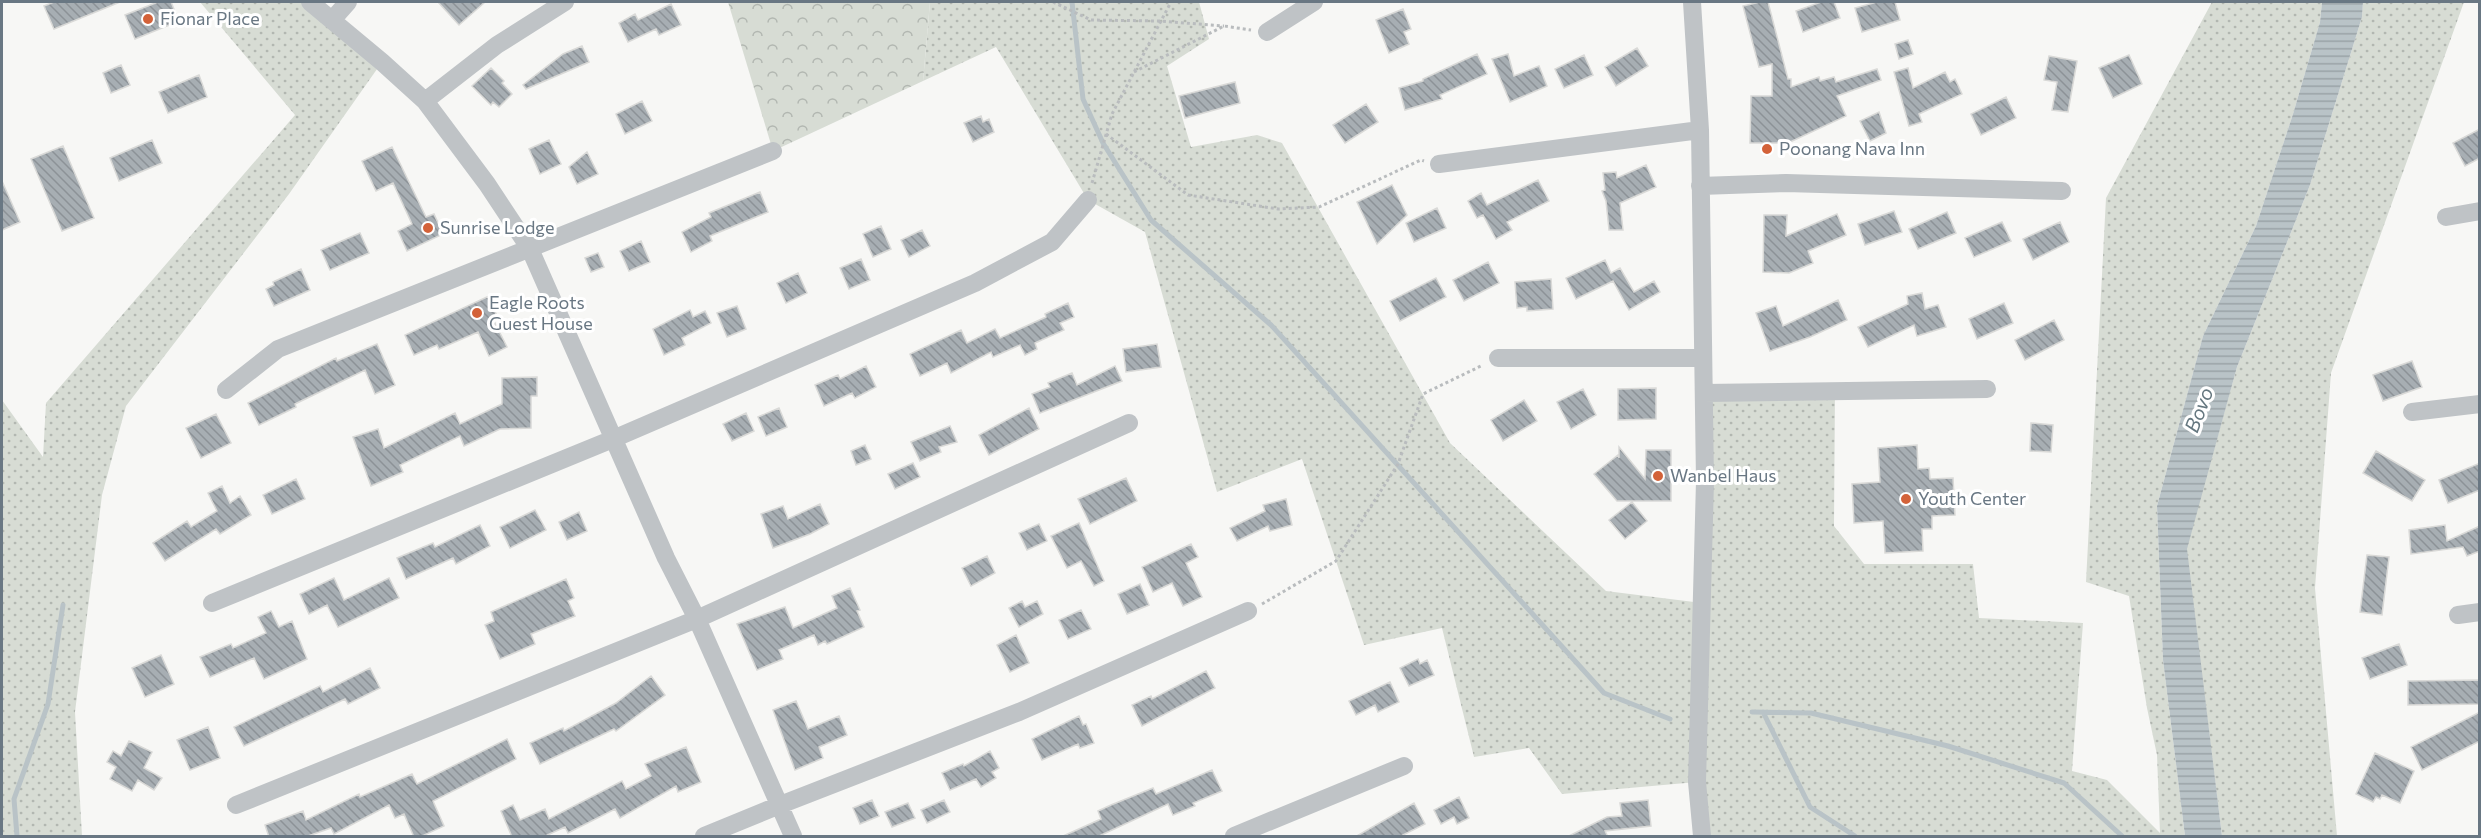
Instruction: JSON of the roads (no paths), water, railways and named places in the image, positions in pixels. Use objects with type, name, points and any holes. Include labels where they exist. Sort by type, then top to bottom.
[{"type":"street","points":[[310,2],[333,19],[425,101],[487,184],[530,249],[666,558],[697,619],[793,837]]},
{"type":"street","points":[[333,19],[348,2]]},
{"type":"street","points":[[425,101],[497,45],[565,2]]},
{"type":"street","points":[[1267,32],[1314,2]]},
{"type":"street","points":[[1692,2],[1700,130],[1706,481],[1697,782],[1702,837]]},
{"type":"street","points":[[1439,164],[1700,130]]},
{"type":"street","points":[[226,390],[278,349],[773,151]]},
{"type":"street","points":[[1700,186],[1786,183],[2062,190]]},
{"type":"street","points":[[212,603],[614,440],[975,283],[1052,242],[1088,200]]},
{"type":"street","points":[[2446,217],[2480,211]]},
{"type":"street","points":[[1498,358],[1703,358]]},
{"type":"street","points":[[1704,393],[1987,389]]},
{"type":"street","points":[[2412,412],[2480,404]]},
{"type":"street","points":[[236,805],[697,619],[1129,423]]},
{"type":"street","points":[[704,837],[1019,712],[1248,611]]},
{"type":"street","points":[[2458,615],[2480,612]]},
{"type":"street","points":[[1234,837],[1404,766]]},
{"type":"water","name":"Bovo","points":[[2322,2],[2363,2],[2362,17],[2310,185],[2237,367],[2187,549],[2222,836],[2185,836],[2163,660],[2157,506],[2203,336],[2256,226],[2293,114],[2320,22]]},
{"type":"waterway","points":[[1072,2],[1083,99],[1103,143],[1151,220],[1271,325],[1604,693],[1670,719]]},
{"type":"waterway","points":[[17,836],[14,799],[48,704],[63,605]]},
{"type":"waterway","points":[[1752,712],[1811,713],[1948,746],[2064,783],[2122,836]]},
{"type":"waterway","points":[[1763,712],[1810,807],[1855,836]]},
{"type":"place","name":"Fionar Place","points":[[148,19]]},
{"type":"place","name":"Poonang Nava Inn","points":[[1767,149]]},
{"type":"place","name":"Sunrise Lodge","points":[[428,228]]},
{"type":"place","name":"Eagle Roots Guest House","points":[[477,313]]},
{"type":"place","name":"Wanbel Haus","points":[[1658,476]]},
{"type":"place","name":"Youth Center","points":[[1906,499]]}]
